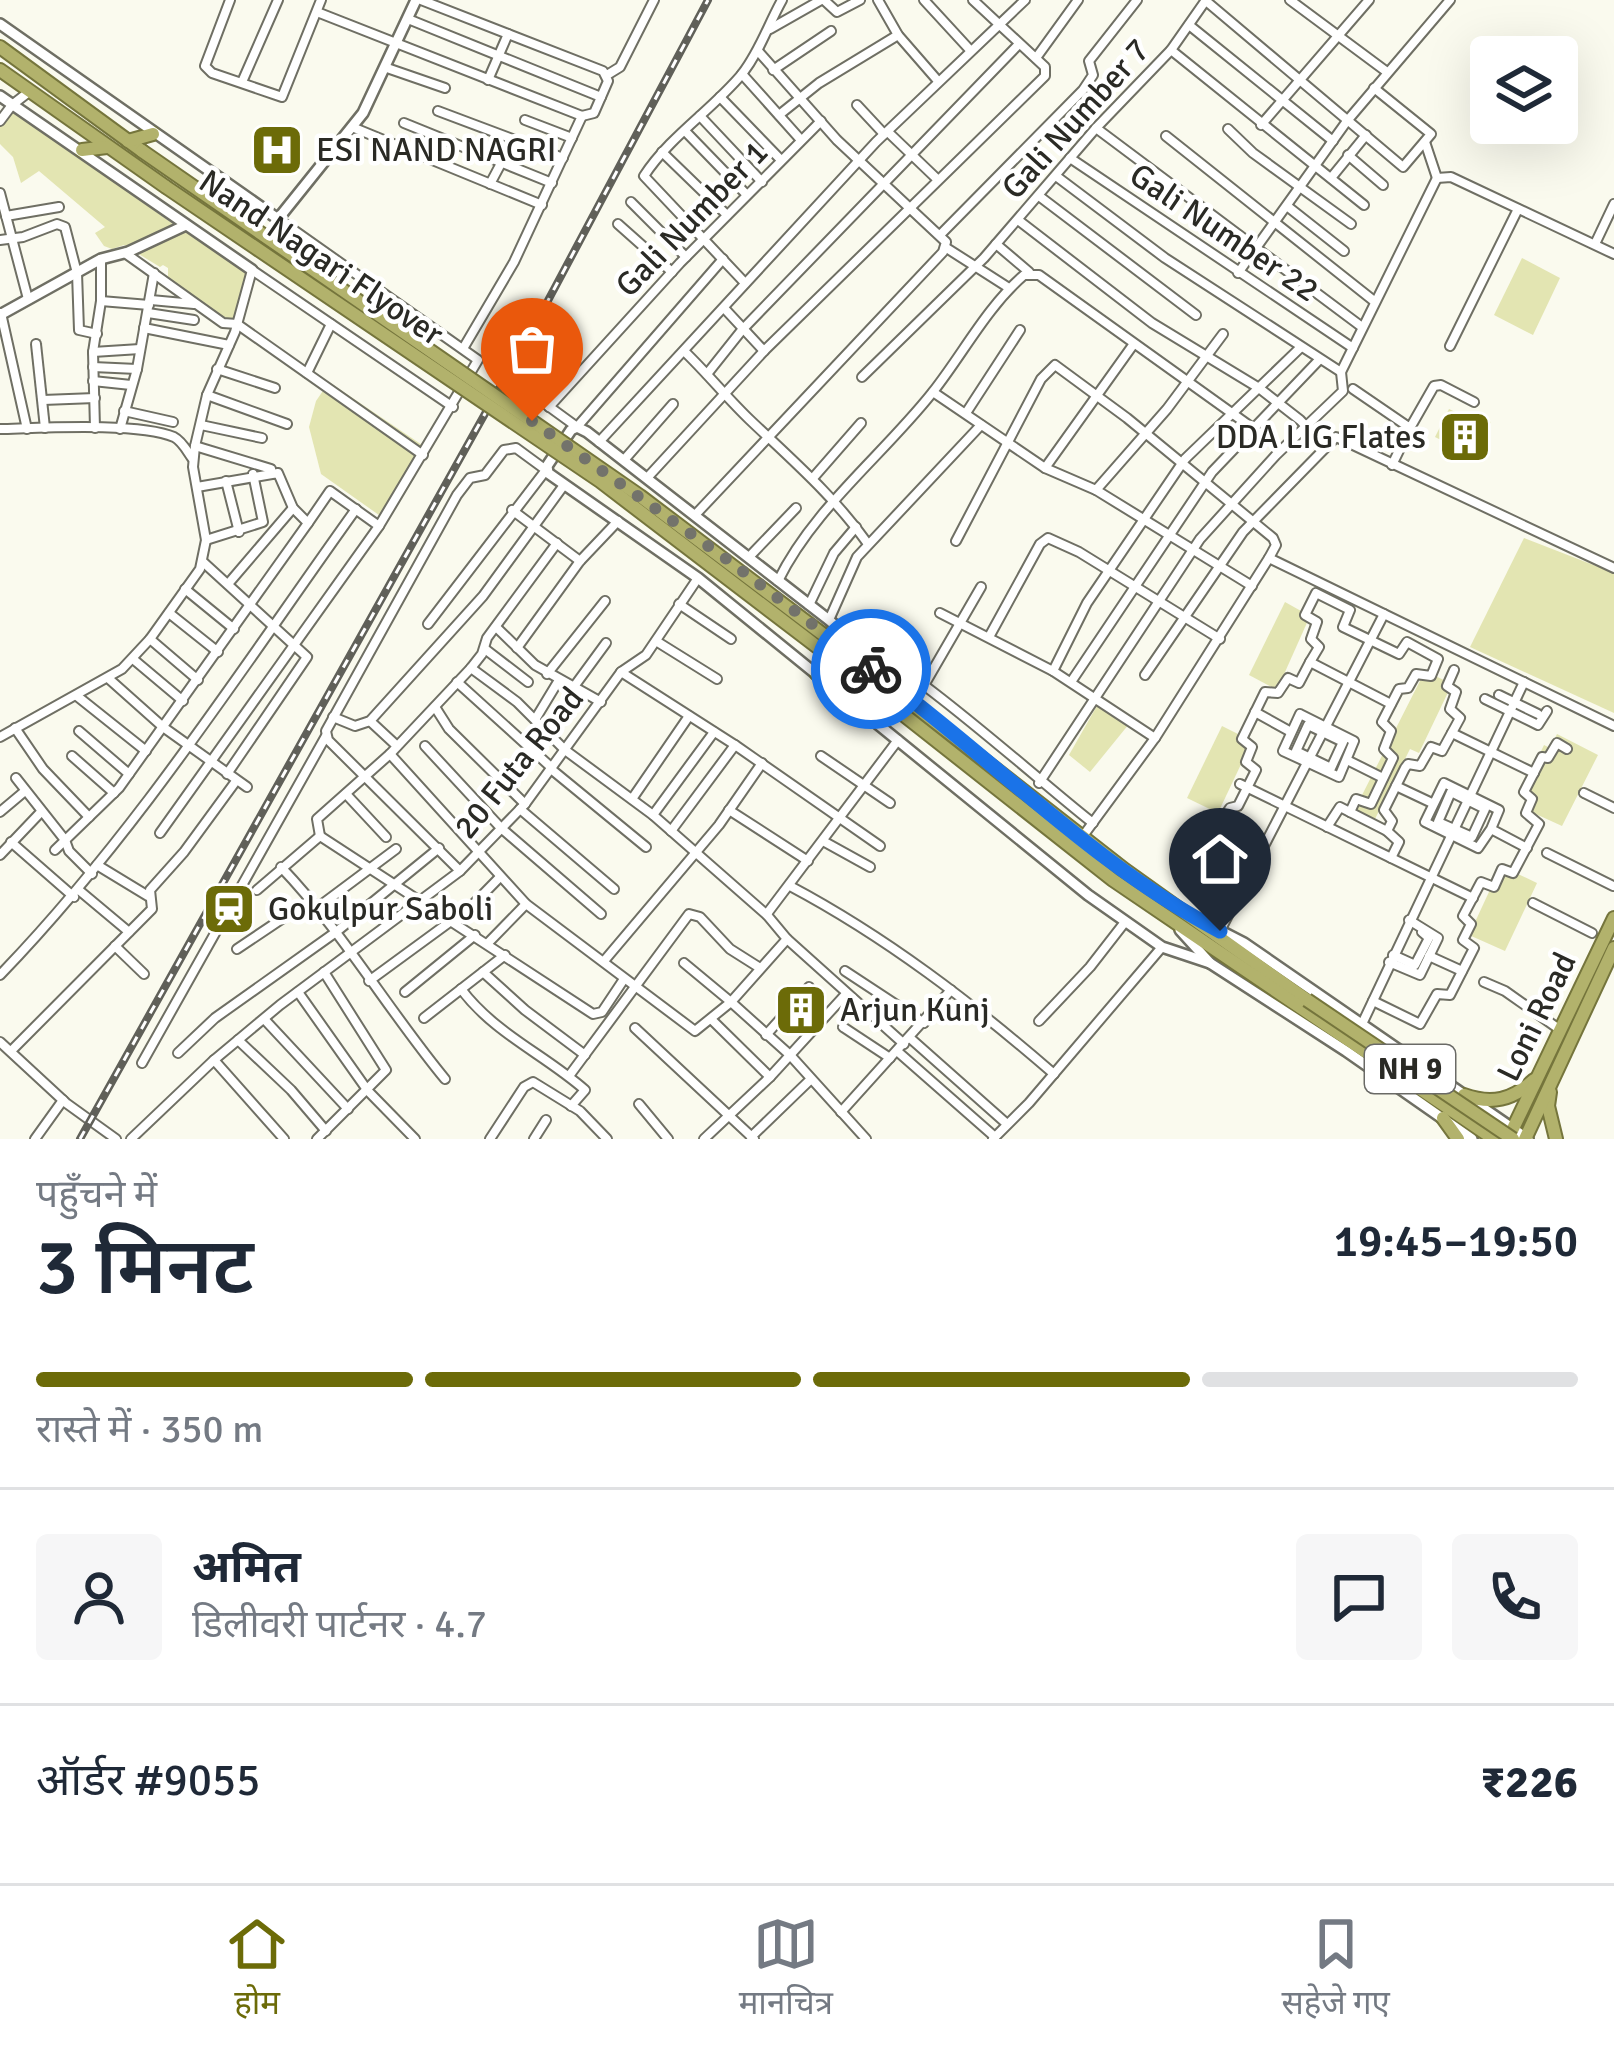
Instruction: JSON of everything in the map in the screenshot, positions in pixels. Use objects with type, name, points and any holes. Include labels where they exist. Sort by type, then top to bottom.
[{"type":"highway","name":"NH 9","points":[[0,47],[128,141]]},
{"type":"highway","name":"NH 9","points":[[0,70],[108,146]]},
{"type":"highway","points":[[128,141],[153,134]]},
{"type":"highway","name":"Nand Nagari Flyover","points":[[128,141],[640,496],[830,648],[849,671]]},
{"type":"highway","points":[[82,150],[108,146]]},
{"type":"highway","name":"Nand Nagari Flyover","points":[[108,146],[600,481],[830,648],[864,664]]},
{"type":"highway","name":"NH 9","points":[[864,664],[1083,837],[1176,919]]},
{"type":"highway","points":[[817,674],[849,671]]},
{"type":"highway","name":"NH 9","points":[[849,671],[1088,861],[1494,1139]]},
{"type":"highway","name":"Loni Road","points":[[1519,1137],[1561,1030],[1614,918]]},
{"type":"highway","name":"NH 9","points":[[1219,948],[1519,1137]]},
{"type":"highway","name":"Loni Road","points":[[1545,1077],[1614,948]]},
{"type":"highway","points":[[1464,1095],[1483,1102],[1504,1100],[1545,1077],[1556,1139]]},
{"type":"highway","points":[[1443,1118],[1458,1139]]},
{"type":"street","points":[[230,0],[205,66],[277,97],[285,93],[321,0]]},
{"type":"street","points":[[242,82],[278,0]]},
{"type":"street","points":[[278,219],[352,127],[388,68],[419,0],[607,75]]},
{"type":"street","points":[[745,283],[644,176],[662,152],[742,74],[782,0]]},
{"type":"street","points":[[767,31],[823,0],[837,13],[860,0]]},
{"type":"street","points":[[878,0],[898,35],[938,81]]},
{"type":"street","points":[[923,0],[970,50]]},
{"type":"street","points":[[647,478],[764,351],[1045,76],[1047,70],[1036,58],[973,0]]},
{"type":"street","points":[[599,442],[886,133],[1025,0]]},
{"type":"street","points":[[1036,58],[1078,0]]},
{"type":"street","points":[[940,236],[1083,89],[1093,75],[1089,61],[1137,0]]},
{"type":"street","points":[[1206,0],[1403,167],[1431,134],[1374,88]]},
{"type":"street","name":"Gali Number 7","points":[[862,377],[1018,220],[1171,50],[1206,0]]},
{"type":"street","points":[[1291,0],[1387,72]]},
{"type":"street","points":[[1261,124],[1369,0]]},
{"type":"street","points":[[317,12],[592,116],[607,75],[620,67],[651,1]]},
{"type":"street","points":[[1238,273],[1347,121],[1445,1]]},
{"type":"street","points":[[408,19],[601,97]]},
{"type":"street","points":[[0,24],[476,356],[477,363],[452,407],[379,526],[160,833]]},
{"type":"street","points":[[1189,25],[1333,141]]},
{"type":"street","points":[[773,70],[831,31]]},
{"type":"street","points":[[488,80],[508,34]]},
{"type":"street","points":[[779,116],[797,99],[898,35]]},
{"type":"street","points":[[707,374],[742,330],[1019,44]]},
{"type":"street","points":[[1171,50],[1364,205]]},
{"type":"street","points":[[758,51],[797,99],[882,184],[910,205],[945,247],[1009,288]]},
{"type":"street","points":[[388,68],[445,88]]},
{"type":"street","name":"Gali Number 1","points":[[549,407],[801,140],[742,74]]},
{"type":"street","points":[[0,121],[30,91]]},
{"type":"street","points":[[0,96],[452,407]]},
{"type":"street","points":[[720,97],[782,160]]},
{"type":"street","points":[[857,105],[937,179]]},
{"type":"street","points":[[438,111],[563,158]]},
{"type":"street","points":[[464,347],[542,205],[582,116]]},
{"type":"street","points":[[700,116],[762,182]]},
{"type":"street","points":[[525,120],[572,138]]},
{"type":"street","points":[[801,140],[820,121]]},
{"type":"street","points":[[404,123],[553,183]]},
{"type":"street","points":[[352,127],[542,205]]},
{"type":"street","points":[[1096,128],[1363,327]]},
{"type":"street","points":[[1228,129],[1253,153],[1351,224]]},
{"type":"street","points":[[685,131],[746,194]]},
{"type":"street","points":[[1331,178],[1366,135]]},
{"type":"street","points":[[1166,136],[1374,301]]},
{"type":"street","points":[[490,184],[513,141]]},
{"type":"street","points":[[1040,783],[1193,549],[1343,391],[1341,372],[1437,178],[1425,142]]},
{"type":"street","points":[[662,152],[727,215]]},
{"type":"street","points":[[1348,155],[1383,185]]},
{"type":"street","name":"Gali Number 22","points":[[1070,158],[1353,348]]},
{"type":"street","points":[[1056,176],[1165,258],[1341,372]]},
{"type":"street","points":[[1437,178],[1451,178],[1614,254]]},
{"type":"street","points":[[1039,196],[1196,315]]},
{"type":"street","points":[[1,200],[28,299]]},
{"type":"street","points":[[631,202],[686,257]]},
{"type":"street","points":[[1595,244],[1614,204]]},
{"type":"street","points":[[1286,206],[1344,251]]},
{"type":"street","points":[[6,216],[59,207]]},
{"type":"street","points":[[1450,346],[1518,209]]},
{"type":"street","points":[[1018,220],[1140,314],[1259,388],[1325,446]]},
{"type":"street","points":[[0,240],[62,224],[77,273],[80,331],[97,334]]},
{"type":"street","points":[[618,224],[672,272]]},
{"type":"street","points":[[26,429],[4,354],[0,314],[100,259],[125,253],[186,225]]},
{"type":"street","points":[[996,244],[1030,273],[1254,429]]},
{"type":"street","points":[[696,514],[945,247]]},
{"type":"street","points":[[125,253],[229,326],[237,324],[423,455]]},
{"type":"street","points":[[94,428],[93,352],[101,302],[100,259]]},
{"type":"street","points":[[428,624],[577,427],[723,260]]},
{"type":"street","points":[[0,736],[109,678],[133,658],[202,562],[206,540],[193,460],[195,446],[207,395],[237,324],[252,271]]},
{"type":"street","points":[[119,429],[154,273]]},
{"type":"street","points":[[778,581],[808,530],[933,392],[1009,288],[1030,273]]},
{"type":"street","points":[[101,302],[196,304]]},
{"type":"street","points":[[149,306],[194,320]]},
{"type":"street","points":[[724,308],[764,351]]},
{"type":"street","points":[[308,373],[331,324]]},
{"type":"street","points":[[144,328],[229,345]]},
{"type":"street","points":[[966,413],[1020,330]]},
{"type":"street","points":[[1096,490],[1223,334]]},
{"type":"street","points":[[36,344],[45,428]]},
{"type":"street","points":[[1045,468],[1133,345]]},
{"type":"street","points":[[1053,671],[1087,603],[1181,464],[1300,348]]},
{"type":"street","points":[[93,352],[140,349]]},
{"type":"street","points":[[685,351],[836,502],[868,544]]},
{"type":"street","points":[[1071,682],[1205,483],[1319,360]]},
{"type":"street","points":[[956,541],[1052,366],[1096,394],[1273,538],[1276,545],[1220,639],[1083,837]]},
{"type":"street","points":[[93,367],[136,369]]},
{"type":"street","points":[[217,369],[274,388]]},
{"type":"street","points":[[93,381],[131,385]]},
{"type":"street","points":[[518,384],[696,514],[857,645],[873,650],[923,686],[1093,824]]},
{"type":"street","points":[[1392,465],[1434,386],[1474,402]]},
{"type":"street","points":[[1353,389],[1410,428]]},
{"type":"street","points":[[933,392],[1045,468],[1096,490],[1252,586]]},
{"type":"street","points":[[207,395],[287,424]]},
{"type":"street","points":[[43,400],[94,398]]},
{"type":"street","points":[[624,460],[673,404]]},
{"type":"street","points":[[124,411],[173,422]]},
{"type":"street","points":[[813,478],[861,423]]},
{"type":"street","points":[[201,424],[262,438]]},
{"type":"street","points":[[830,620],[852,565],[868,544],[981,425]]},
{"type":"street","points":[[1,426],[119,429],[175,437],[193,460]]},
{"type":"street","points":[[1145,675],[1252,521],[1325,446],[1342,437],[1614,568]]},
{"type":"street","points":[[195,446],[278,473],[293,508],[308,523]]},
{"type":"street","points":[[142,1063],[466,482],[482,478],[509,447],[698,578],[1125,922],[1162,947],[1219,948],[1362,1024],[1519,1137]]},
{"type":"street","points":[[197,487],[278,473]]},
{"type":"street","points":[[206,540],[259,525],[264,518],[253,474]]},
{"type":"street","points":[[226,481],[239,532]]},
{"type":"street","points":[[333,717],[355,726],[370,721],[454,632],[564,485]]},
{"type":"street","points":[[55,850],[129,774],[330,491],[379,526]]},
{"type":"street","points":[[228,584],[293,508]]},
{"type":"street","points":[[0,975],[77,894],[189,746],[356,508]]},
{"type":"street","points":[[749,557],[796,508]]},
{"type":"street","points":[[512,510],[580,561]]},
{"type":"street","points":[[517,649],[580,561],[618,521]]},
{"type":"street","points":[[809,604],[834,553],[856,527]]},
{"type":"street","points":[[989,638],[1040,544],[1048,538],[1220,639]]},
{"type":"street","points":[[557,543],[484,641],[485,650],[471,668],[367,776],[317,819],[320,836],[593,1014],[602,1012],[623,979]]},
{"type":"street","points":[[1269,558],[1614,727]]},
{"type":"street","points":[[202,562],[306,654],[227,774]]},
{"type":"street","name":"20 Futa Road","points":[[131,1139],[238,1040],[460,871],[523,806],[620,672],[646,655],[698,578]]},
{"type":"street","points":[[923,686],[981,587]]},
{"type":"street","points":[[185,589],[234,629]]},
{"type":"street","points":[[1224,854],[1200,839],[1210,820],[1223,821],[1256,770],[1246,762],[1252,747],[1242,739],[1265,692],[1278,693],[1288,678],[1299,683],[1318,647],[1311,640],[1317,622],[1305,615],[1316,593],[1350,609],[1342,627],[1400,654],[1407,642],[1438,659],[1431,676],[1416,674],[1408,688],[1399,689],[1382,724],[1391,729],[1383,748],[1393,758],[1371,804],[1356,799],[1350,812]]},
{"type":"street","points":[[547,674],[605,601]]},
{"type":"street","points":[[680,604],[730,639]]},
{"type":"street","points":[[169,613],[218,652]]},
{"type":"street","points":[[940,613],[1096,696],[1155,738]]},
{"type":"street","points":[[1219,948],[1285,806],[1384,614]]},
{"type":"street","points":[[496,627],[547,674],[601,702]]},
{"type":"street","points":[[150,638],[198,680]]},
{"type":"street","points":[[656,640],[717,679]]},
{"type":"street","points":[[572,688],[606,644]]},
{"type":"street","points":[[857,645],[864,664]]},
{"type":"street","points":[[485,650],[528,682]]},
{"type":"street","points":[[133,658],[183,701]]},
{"type":"street","points":[[1310,662],[1391,704]]},
{"type":"street","points":[[471,668],[536,718],[565,750],[653,815],[767,916],[994,1138],[1162,947],[1176,919],[1472,1139]]},
{"type":"street","points":[[1388,831],[1392,820],[1384,810],[1408,764],[1420,766],[1431,747],[1442,751],[1460,718],[1450,709],[1456,692],[1447,686],[1454,670]]},
{"type":"street","points":[[620,672],[880,846]]},
{"type":"street","points":[[109,678],[163,727],[247,788]]},
{"type":"street","points":[[536,718],[560,680]]},
{"type":"street","points":[[457,682],[646,848]]},
{"type":"street","points":[[1362,1024],[1523,682]]},
{"type":"street","points":[[77,695],[146,751]]},
{"type":"street","points":[[1499,695],[1538,725],[1542,712]]},
{"type":"street","points":[[1485,699],[1512,707]]},
{"type":"street","points":[[435,706],[449,729],[523,806],[614,889]]},
{"type":"street","points":[[1255,712],[1291,731]]},
{"type":"street","points":[[1302,714],[1343,742],[1331,768],[1283,751],[1291,731],[1302,714]]},
{"type":"street","points":[[632,799],[689,716]]},
{"type":"street","points":[[767,916],[912,720]]},
{"type":"street","points":[[370,721],[477,854],[526,904],[691,1030],[700,1029],[731,1002],[787,939]]},
{"type":"street","points":[[1307,725],[1325,729],[1354,742],[1336,779],[1296,750],[1307,725]]},
{"type":"street","points":[[15,728],[43,769],[89,817]]},
{"type":"street","points":[[80,731],[129,774]]},
{"type":"street","points":[[653,815],[714,732]]},
{"type":"street","points":[[1452,733],[1534,772]]},
{"type":"street","points":[[326,736],[460,871]]},
{"type":"street","points":[[1372,1001],[1422,1024],[1437,994],[1449,996],[1474,948],[1463,940],[1471,925],[1463,916],[1480,882],[1494,887],[1502,869],[1513,873],[1540,824],[1526,813],[1532,799],[1524,792],[1542,757],[1548,758],[1557,743],[1568,749]]},
{"type":"street","points":[[670,831],[735,745]]},
{"type":"street","points":[[424,746],[501,828],[601,914]]},
{"type":"street","points":[[72,755],[114,793]]},
{"type":"street","points":[[821,756],[890,803]]},
{"type":"street","points":[[1348,760],[1383,778]]},
{"type":"street","points":[[604,961],[762,764]]},
{"type":"street","points":[[16,778],[69,851],[149,896]]},
{"type":"street","points":[[149,896],[236,781]]},
{"type":"street","points":[[1432,803],[1425,821],[1452,832],[1472,837],[1485,811],[1469,796],[1450,793],[1438,822],[1452,832],[1478,848],[1499,810],[1444,783],[1432,803]]},
{"type":"street","points":[[1244,786],[1473,898]]},
{"type":"street","points":[[1396,786],[1432,803]]},
{"type":"street","points":[[0,812],[25,791]]},
{"type":"street","points":[[1584,793],[1614,808]]},
{"type":"street","points":[[346,794],[386,837]]},
{"type":"street","points":[[1327,827],[1338,807],[1350,812],[1388,831],[1399,842],[1391,858]]},
{"type":"street","points":[[729,810],[808,861]]},
{"type":"street","points":[[0,855],[40,813]]},
{"type":"street","points":[[1491,829],[1527,848]]},
{"type":"street","points":[[257,890],[320,836]]},
{"type":"street","points":[[823,841],[870,867]]},
{"type":"street","points":[[11,842],[77,894],[106,909],[129,932]]},
{"type":"street","points":[[178,1053],[215,1018],[336,932],[440,848]]},
{"type":"street","points":[[237,949],[397,849]]},
{"type":"street","points":[[1547,853],[1613,886]]},
{"type":"street","points":[[1072,883],[1088,861]]},
{"type":"street","points":[[281,867],[336,932],[445,1079]]},
{"type":"street","points":[[369,981],[453,922],[499,878]]},
{"type":"street","points":[[790,886],[870,932],[952,990],[1054,1074]]},
{"type":"street","points":[[11,1051],[152,909],[149,896]]},
{"type":"street","points":[[1533,903],[1592,933]]},
{"type":"street","points":[[488,943],[526,904]]},
{"type":"street","points":[[569,1076],[686,918],[694,914],[730,950],[760,968]]},
{"type":"street","points":[[1039,1021],[1125,922]]},
{"type":"street","points":[[1391,959],[1418,976],[1438,937],[1408,922]]},
{"type":"street","points":[[1391,959],[1415,965],[1429,938],[1408,922]]},
{"type":"street","points":[[404,992],[475,934]]},
{"type":"street","points":[[115,946],[144,974]]},
{"type":"street","points":[[424,1018],[505,955]]},
{"type":"street","points":[[1429,956],[1462,971]]},
{"type":"street","points":[[684,964],[790,1055],[866,1139]]},
{"type":"street","points":[[845,971],[924,1023]]},
{"type":"street","points":[[317,1139],[383,1075],[385,1064],[324,972]]},
{"type":"street","points":[[483,972],[585,1055]]},
{"type":"street","points":[[1484,982],[1561,1030]]},
{"type":"street","points":[[766,1034],[809,987]]},
{"type":"street","points":[[461,989],[484,1017],[517,1044],[585,1090],[572,1106]]},
{"type":"street","points":[[841,1112],[952,990]]},
{"type":"street","points":[[298,992],[368,1091],[415,1139]]},
{"type":"street","points":[[704,1139],[770,1077],[845,994]]},
{"type":"street","points":[[265,1020],[348,1109]]},
{"type":"street","points":[[712,1020],[770,1077]]},
{"type":"street","points":[[843,1027],[900,1048],[1007,1124]]},
{"type":"street","points":[[635,1028],[752,1138],[810,1080]]},
{"type":"street","points":[[238,1040],[292,1090],[326,1131]]},
{"type":"street","points":[[0,1042],[62,1100],[116,1139]]},
{"type":"street","points":[[214,1060],[284,1139]]},
{"type":"street","points":[[490,1139],[528,1083],[572,1106],[607,1139]]},
{"type":"street","points":[[35,1139],[62,1100]]},
{"type":"street","points":[[639,1104],[668,1139]]},
{"type":"street","points":[[533,1139],[546,1120]]},
{"type":"green space","points":[[12,109],[249,272],[236,323],[228,324],[168,280],[168,268],[163,265],[124,245],[104,246],[95,233],[105,227],[39,171],[21,183],[13,157],[0,144],[0,126]]},
{"type":"green space","points":[[1522,258],[1560,278],[1533,335],[1494,315]]},
{"type":"green space","points":[[329,382],[428,449],[386,520],[321,474],[309,427],[316,401]]},
{"type":"green space","points":[[1449,409],[1476,422],[1480,416],[1491,422],[1473,456],[1435,437]]},
{"type":"green space","points":[[1524,538],[1614,573],[1614,713],[1470,647]]},
{"type":"green space","points":[[1285,602],[1310,616],[1277,690],[1249,675]]},
{"type":"green space","points":[[1425,671],[1452,684],[1419,753],[1410,749],[1371,827],[1347,815],[1359,801]]},
{"type":"green space","points":[[1098,704],[1129,724],[1090,772],[1069,755]]},
{"type":"green space","points":[[1222,726],[1252,741],[1218,813],[1187,798]]},
{"type":"green space","points":[[1557,734],[1598,755],[1562,826],[1527,810],[1534,795],[1523,788],[1544,745],[1550,748]]},
{"type":"green space","points":[[1501,866],[1537,883],[1505,951],[1469,935]]},
{"type":"railway","points":[[80,1139],[544,308],[708,0]]},
{"type":"way so far","points":[[532,421],[871,669]]},
{"type":"place","name":"ESI NAND NAGRI","points":[[277,150]]},
{"type":"place","name":"DDA LIG Flates","points":[[1465,437]]},
{"type":"place","name":"Gokulpur Saboli","points":[[229,909]]},
{"type":"place","name":"Arjun Kunj","points":[[801,1010]]},
{"type":"route","points":[[871,669],[1125,870],[1180,910],[1220,931]]}]
